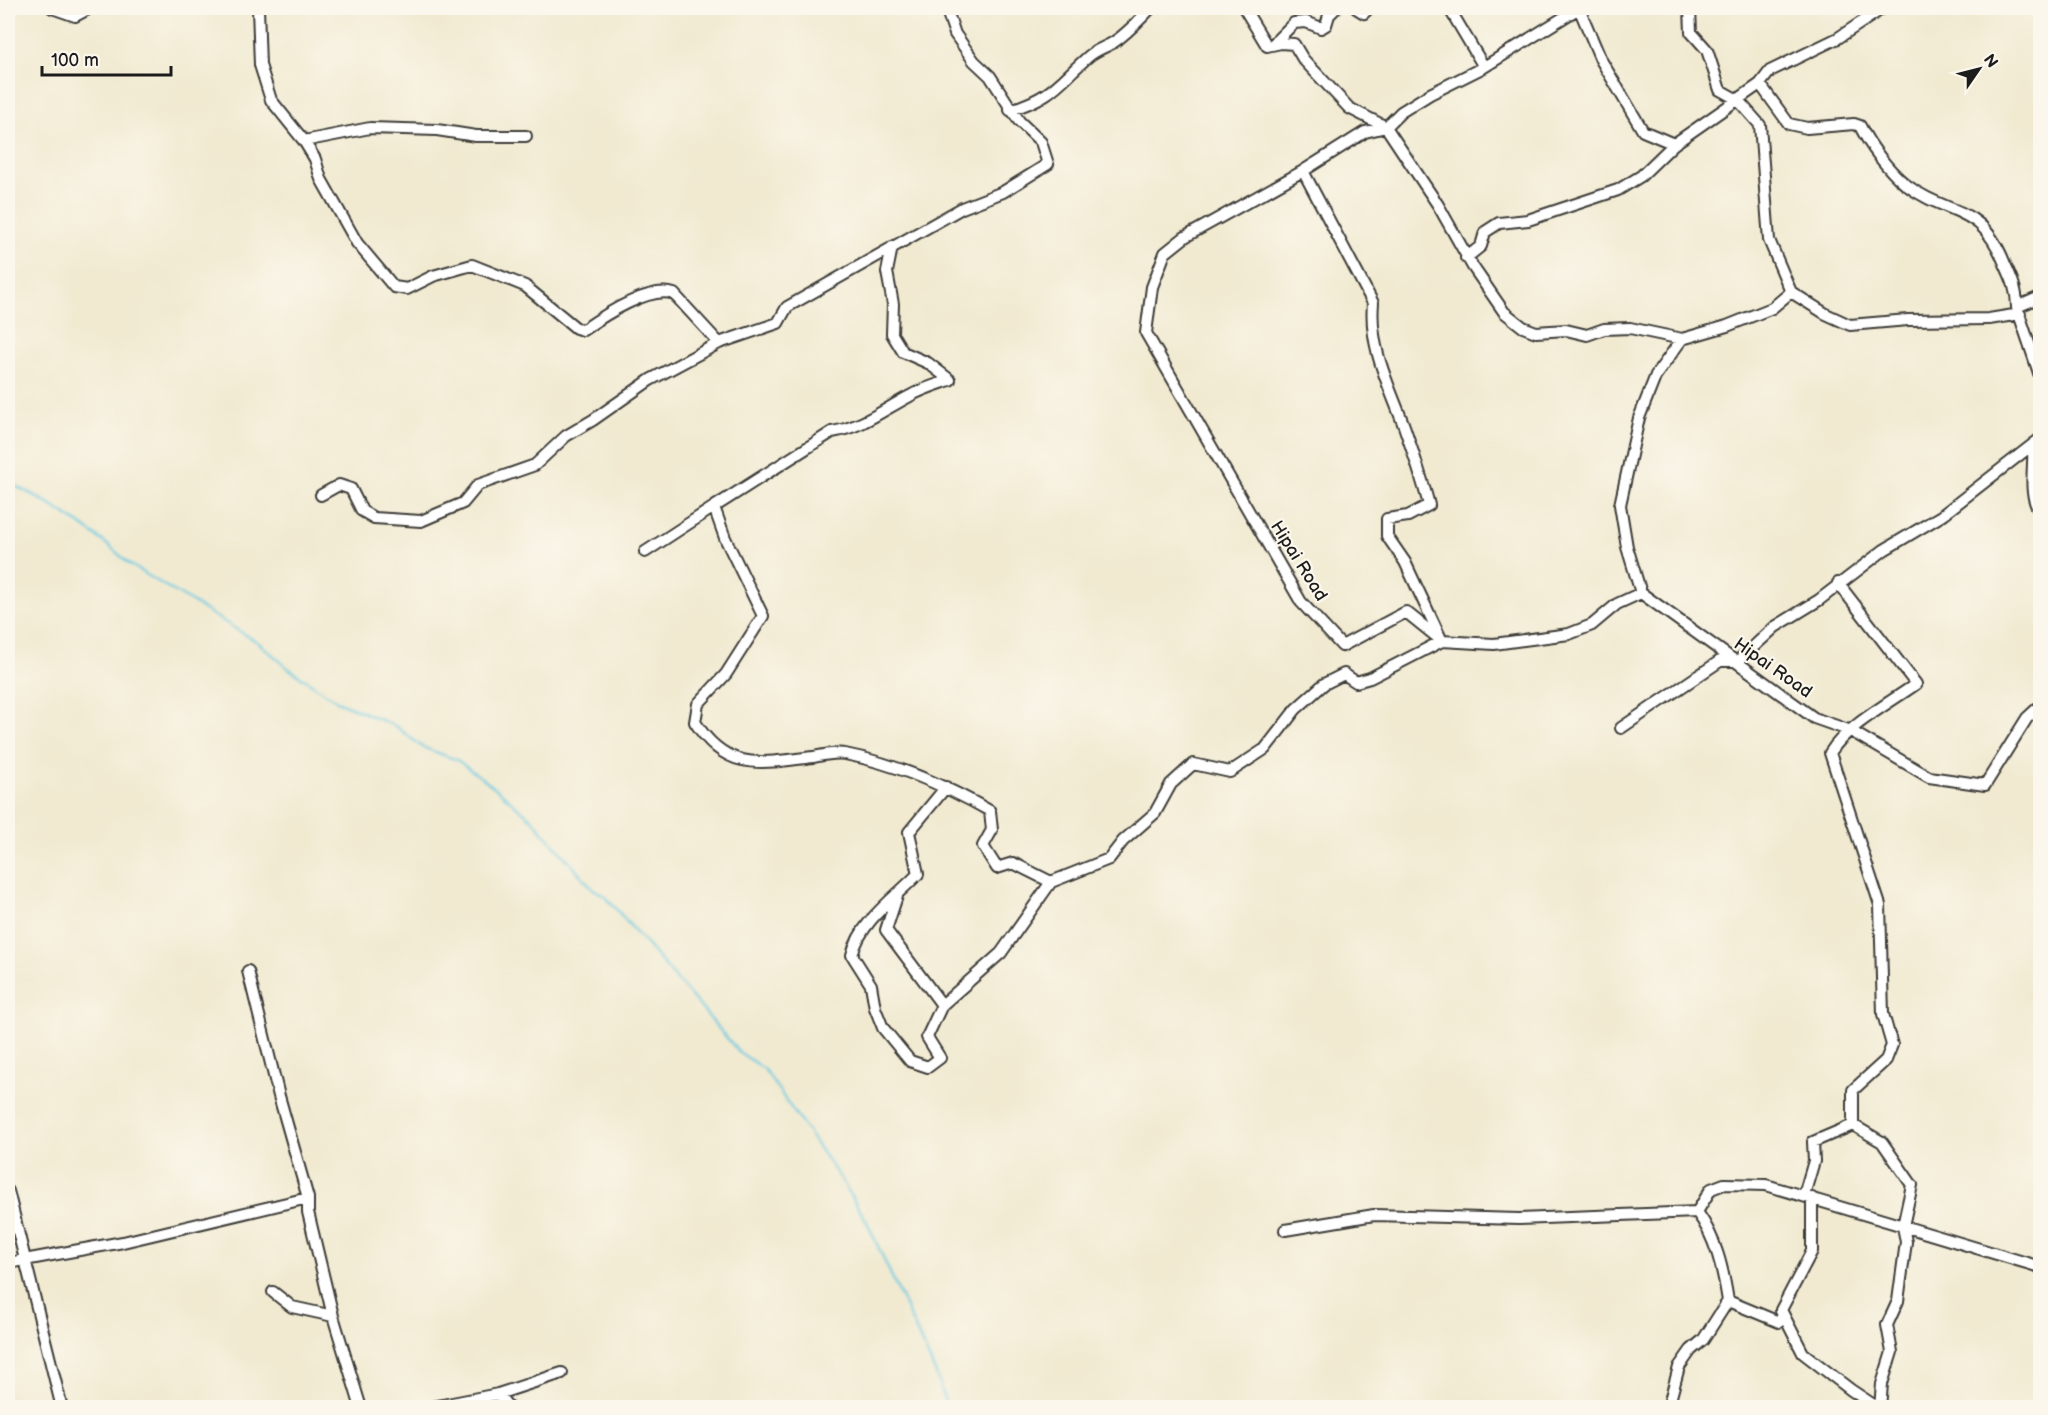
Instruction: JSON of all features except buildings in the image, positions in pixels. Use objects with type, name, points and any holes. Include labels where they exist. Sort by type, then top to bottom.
[{"type":"street","points":[[52,8],[75,16],[90,8]]},
{"type":"street","points":[[258,8],[260,65],[271,100],[304,141],[315,159],[321,179],[357,243],[394,287],[407,289],[433,276],[472,265],[525,286],[583,330],[629,304],[664,291],[674,294],[719,343]]},
{"type":"street","points":[[321,495],[339,485],[351,489],[362,511],[374,518],[421,521],[463,503],[478,485],[535,465],[566,436],[650,380],[719,343],[778,323],[787,307],[962,208],[1003,192],[1048,164],[1041,142],[1010,110],[990,76],[974,61],[955,34],[946,8]]},
{"type":"street","points":[[1010,110],[1035,102],[1063,83],[1071,72],[1091,54],[1130,31],[1151,8]]},
{"type":"street","points":[[1244,8],[1267,46],[1294,44],[1303,59],[1349,108],[1386,127],[1438,205],[1466,258],[1504,312],[1523,327],[1536,332],[1566,330],[1587,335],[1604,329],[1630,328],[1682,339],[1727,326],[1772,308],[1791,292]]},
{"type":"street","points":[[1273,44],[1294,23],[1306,22],[1322,28],[1336,8]]},
{"type":"street","points":[[1356,8],[1364,12],[1369,8]]},
{"type":"street","points":[[1449,8],[1484,68]]},
{"type":"street","points":[[1579,8],[1601,60],[1644,131],[1674,144]]},
{"type":"street","name":"Hipai Road","points":[[1442,641],[1406,612],[1342,646],[1301,602],[1146,333],[1152,286],[1165,253],[1185,237],[1303,171],[1365,132],[1386,127],[1401,112],[1430,94],[1484,68],[1579,8]]},
{"type":"street","points":[[1690,8],[1691,32],[1707,50],[1720,90],[1738,100],[1760,125],[1769,240],[1791,292],[1826,314],[1850,325],[1908,320],[1989,319],[2018,311],[2040,297]]},
{"type":"street","points":[[1466,258],[1482,246],[1485,232],[1499,223],[1528,220],[1618,190],[1641,176],[1674,144],[1760,84],[1770,71],[1838,38],[1883,8]]},
{"type":"street","points":[[1760,84],[1789,124],[1808,128],[1854,124],[1860,126],[1867,141],[1905,183],[1981,224],[1998,246],[2017,291],[2018,311],[2040,376]]},
{"type":"street","points":[[304,141],[370,128],[437,130],[476,136],[526,135]]},
{"type":"street","points":[[1303,171],[1373,303],[1371,323],[1377,359],[1404,428],[1429,505],[1408,516],[1387,519],[1387,536],[1405,562],[1442,641]]},
{"type":"street","points":[[645,552],[832,432],[849,429],[878,417],[906,398],[950,380],[928,363],[903,352],[892,334],[893,304],[887,272],[892,247]]},
{"type":"street","points":[[946,786],[909,832],[918,874],[897,896],[880,907],[855,945],[852,955],[871,986],[875,1008],[883,1028],[910,1061],[928,1066],[940,1058],[927,1037],[942,1005],[1001,953],[1051,882],[1109,859],[1123,840],[1155,813],[1171,784],[1193,764],[1230,772],[1265,749],[1296,709],[1324,684],[1344,675],[1356,682],[1370,678],[1442,641],[1494,644],[1569,634],[1592,625],[1617,604],[1641,593],[1627,547],[1620,505],[1639,418],[1656,375],[1682,339]]},
{"type":"street","points":[[2037,442],[2032,488],[2040,512]]},
{"type":"street","points":[[1621,728],[1720,661],[1738,661],[1775,627],[1819,600],[1838,583],[1884,550],[1941,516],[2037,442]]},
{"type":"street","points":[[714,507],[763,616],[726,674],[698,704],[695,722],[704,736],[717,748],[742,763],[842,753],[907,771],[946,786],[990,811],[992,830],[983,846],[997,868],[1013,863],[1051,882]]},
{"type":"street","points":[[1838,583],[1916,684],[1851,731],[1835,744],[1830,753],[1880,905],[1883,1014],[1892,1046],[1886,1060],[1853,1090],[1853,1125]]},
{"type":"street","name":"Hipai Road","points":[[1641,593],[1814,718],[1851,731],[1929,777],[1984,785],[2027,718],[2040,706]]},
{"type":"street","points":[[897,896],[886,930],[942,1005]]},
{"type":"street","points":[[248,971],[279,1096],[308,1198],[308,1212],[333,1316],[361,1407]]},
{"type":"street","points":[[1853,1125],[1882,1142],[1912,1185],[1904,1226],[1906,1242],[1898,1301],[1887,1325],[1892,1352],[1882,1384],[1879,1407],[1851,1390],[1803,1353],[1781,1310],[1812,1251],[1808,1197],[1814,1161],[1814,1142],[1853,1125]]},
{"type":"street","points":[[1697,1212],[1711,1189],[1724,1184],[1766,1185],[2040,1266]]},
{"type":"street","points":[[8,1191],[62,1407]]},
{"type":"street","points":[[8,1263],[123,1242],[308,1198]]},
{"type":"street","points":[[1285,1230],[1374,1215],[1519,1219],[1697,1212]]},
{"type":"street","points":[[1668,1407],[1679,1367],[1691,1350],[1703,1340],[1728,1301],[1723,1273],[1708,1227],[1697,1212]]},
{"type":"street","points":[[273,1292],[292,1307],[333,1316]]},
{"type":"street","points":[[1728,1301],[1779,1322],[1783,1314]]},
{"type":"street","points":[[427,1407],[498,1394],[562,1372]]},
{"type":"street","points":[[498,1394],[509,1407]]},
{"type":"waterway","points":[[8,483],[72,519],[129,564],[259,643],[288,668],[337,701],[397,727],[422,747],[457,760],[533,820],[592,888],[606,897],[739,1052],[764,1069],[840,1178],[866,1220],[936,1374],[947,1408]]}]
